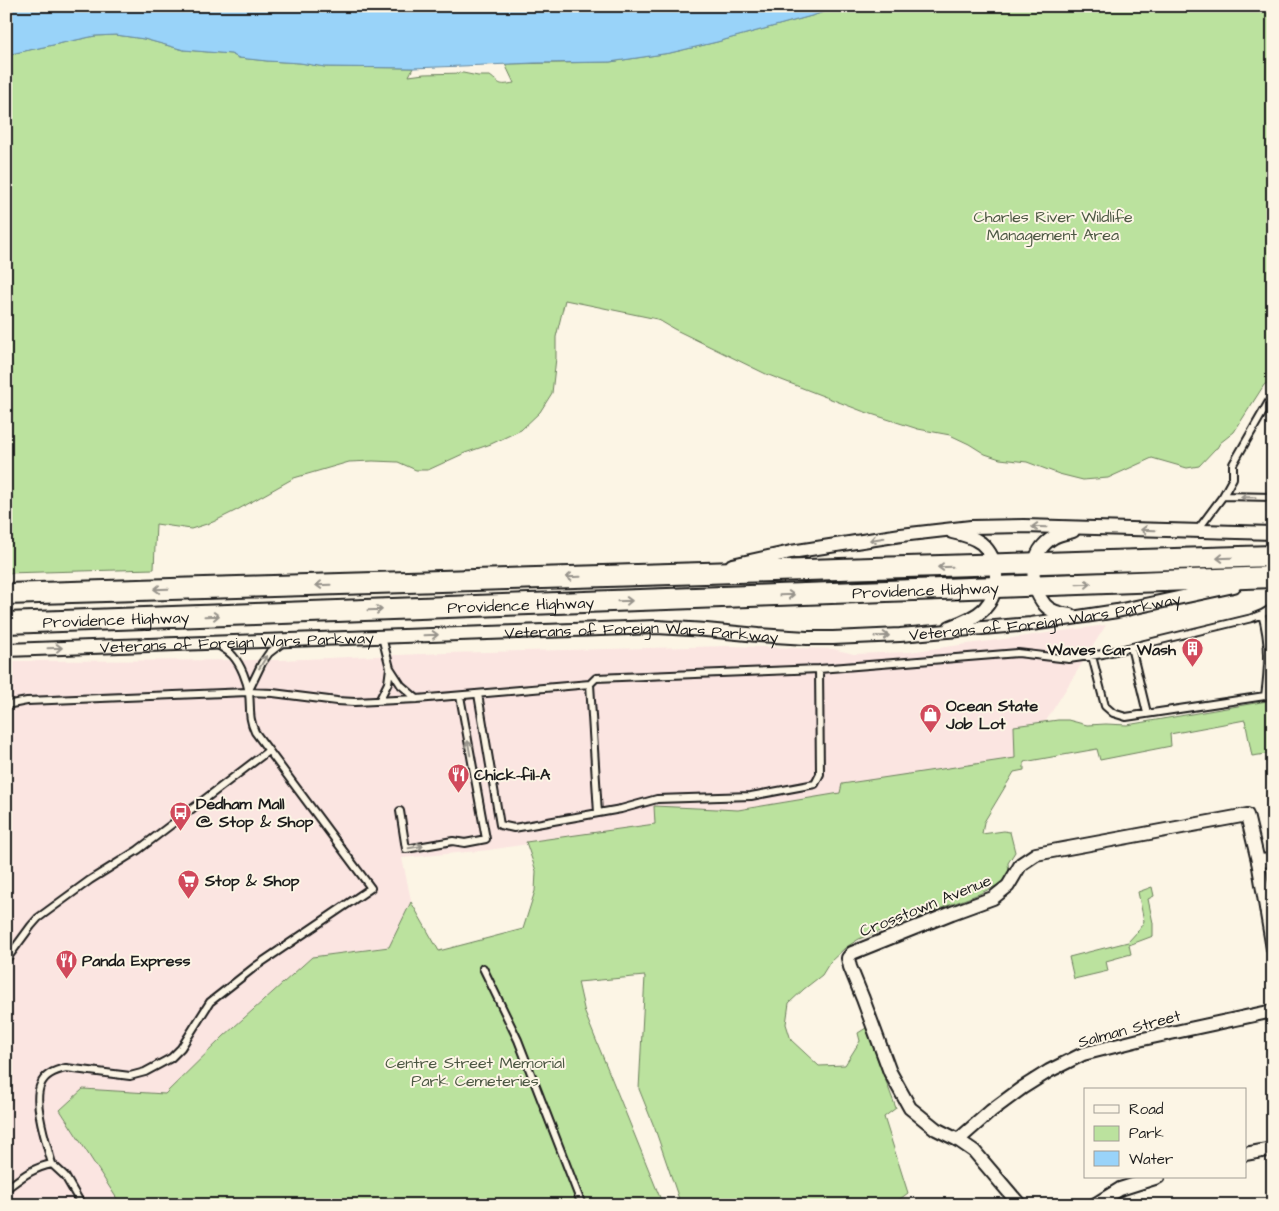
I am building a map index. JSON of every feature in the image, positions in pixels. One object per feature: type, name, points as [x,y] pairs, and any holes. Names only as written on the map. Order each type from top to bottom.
[{"type":"highway","points":[[994,565],[1273,556]]},
{"type":"highway","name":"Providence Highway","points":[[6,594],[994,565]]},
{"type":"highway","name":"Veterans of Foreign Wars Parkway","points":[[1035,586],[1273,577]]},
{"type":"highway","name":"Providence Highway","points":[[6,623],[1035,586]]},
{"type":"street","points":[[690,574],[791,552],[939,530],[996,526],[1273,533]]},
{"type":"street","points":[[1087,528],[1064,533],[1045,544],[1034,564],[1033,576],[1035,586],[1046,606],[1053,611],[1070,616],[1088,615]]},
{"type":"street","points":[[933,632],[951,627],[974,616],[983,609],[991,599],[996,577],[990,554],[982,544],[960,534],[939,530]]},
{"type":"street","name":"Veterans of Foreign Wars Parkway","points":[[6,650],[656,627],[808,638],[833,638],[1031,624],[1163,601],[1273,577]]},
{"type":"street","name":"Crosstown Avenue","points":[[1020,1205],[974,1151],[958,1140],[936,1129],[910,1108],[890,1072],[848,958],[852,953],[993,898],[1008,886],[1021,864],[1036,854],[1247,815],[1258,862]]},
{"type":"street","points":[[1273,860],[1258,862],[1273,949]]},
{"type":"street","name":"Salman Street","points":[[958,1140],[991,1110],[1022,1088],[1049,1071],[1083,1054],[1273,1011]]},
{"type":"street","points":[[1246,1154],[1273,1149]]},
{"type":"street","points":[[1094,1205],[1120,1189],[1155,1178]]},
{"type":"lane","points":[[1197,532],[1234,478],[1233,464],[1271,398]]},
{"type":"lane","points":[[1223,496],[1273,497]]},
{"type":"lane","points":[[6,705],[27,701],[248,692],[273,693],[337,702],[417,700],[590,684],[596,678],[607,677],[819,669],[1018,653],[1068,659],[1092,656],[1252,618],[1272,608],[1273,603]]},
{"type":"lane","points":[[1262,614],[1268,637],[1268,672],[1265,696]]},
{"type":"lane","points":[[382,636],[390,668],[401,685],[417,700]]},
{"type":"lane","points":[[248,692],[269,653],[287,640]]},
{"type":"lane","points":[[80,1205],[65,1176],[52,1164],[38,1107],[38,1092],[46,1076],[66,1068],[130,1076],[145,1072],[171,1058],[181,1048],[210,1002],[256,966],[370,888],[268,751],[251,723],[248,692],[239,665],[234,657],[214,642]]},
{"type":"lane","points":[[1131,647],[1148,713]]},
{"type":"lane","points":[[1092,656],[1105,706],[1113,713],[1126,716],[1273,694]]},
{"type":"lane","points":[[379,701],[388,683],[390,668]]},
{"type":"lane","points":[[478,694],[500,825],[514,828],[621,809],[657,799],[751,796],[815,784],[820,774],[819,669]]},
{"type":"lane","points":[[590,684],[598,813]]},
{"type":"lane","points":[[400,810],[406,849],[453,841],[465,843],[486,839],[460,696]]},
{"type":"lane","points":[[6,960],[38,918],[90,880],[138,850],[268,751]]},
{"type":"lane","points":[[483,968],[518,1040],[582,1205]]},
{"type":"lane","points":[[6,1189],[27,1173],[40,1166],[52,1164]]},
{"type":"shaded area","points":[[1106,625],[1024,756],[840,793],[738,810],[654,806],[655,824],[489,850],[402,858],[420,942],[312,957],[224,1036],[165,1094],[83,1089],[60,1110],[121,1205],[6,1205],[6,661],[280,660],[445,653],[731,646],[833,649],[854,654],[909,652]]},
{"type":"green space","name":"Charles River Wildlife Management Area","points":[[840,6],[1273,6],[1273,379],[1264,385],[1234,432],[1220,443],[1199,466],[1187,468],[1152,458],[1108,478],[1083,480],[1059,474],[1027,462],[1000,459],[985,454],[950,435],[918,429],[862,411],[766,374],[657,319],[565,300],[556,337],[552,393],[540,412],[521,430],[428,470],[416,470],[398,462],[349,462],[294,478],[213,522],[191,529],[156,524],[154,569],[6,573],[6,55],[95,36],[116,35],[144,39],[184,50],[231,54],[239,58],[325,67],[413,68],[409,76],[463,73],[490,76],[500,84],[505,84],[514,83],[505,64],[610,62],[670,53],[815,15]]},
{"type":"green space","name":"Centre Street Memorial Park Cemeteries","points":[[1273,700],[1273,753],[1252,756],[1245,720],[1170,734],[1171,746],[1100,760],[1097,749],[1024,762],[1024,770],[1014,772],[984,822],[982,834],[1010,832],[1015,852],[1008,863],[1009,873],[1000,884],[979,894],[859,939],[845,948],[830,962],[822,975],[789,1003],[786,1024],[791,1040],[819,1066],[845,1065],[860,1041],[858,1033],[866,1028],[896,1108],[884,1117],[908,1193],[892,1205],[681,1205],[639,1089],[645,976],[578,982],[585,1013],[663,1205],[121,1205],[60,1110],[83,1089],[165,1094],[224,1036],[312,957],[389,947],[411,902],[439,951],[523,929],[535,891],[536,871],[526,842],[655,824],[654,806],[738,810],[840,793],[842,784],[1015,758],[1014,726],[1058,720],[1068,720],[1087,725],[1127,725]]},
{"type":"green space","points":[[1152,887],[1154,896],[1148,899],[1153,923],[1153,936],[1129,945],[1131,954],[1106,961],[1108,971],[1074,979],[1069,957],[1128,942],[1144,921],[1138,892]]},
{"type":"water","points":[[6,6],[840,6],[815,15],[717,42],[670,53],[610,62],[413,68],[325,67],[239,58],[231,54],[184,50],[144,39],[116,35],[95,36],[6,55]]},
{"type":"place","name":"Waves Car Wash","points":[[1192,668]]},
{"type":"place","name":"Ocean State Job Lot","points":[[930,733]]},
{"type":"place","name":"Chick-fil-A","points":[[458,793]]},
{"type":"place","name":"Dedham Mall @ Stop & Shop","points":[[180,831]]},
{"type":"place","name":"Stop & Shop","points":[[189,899]]},
{"type":"place","name":"Panda Express","points":[[66,979]]}]
